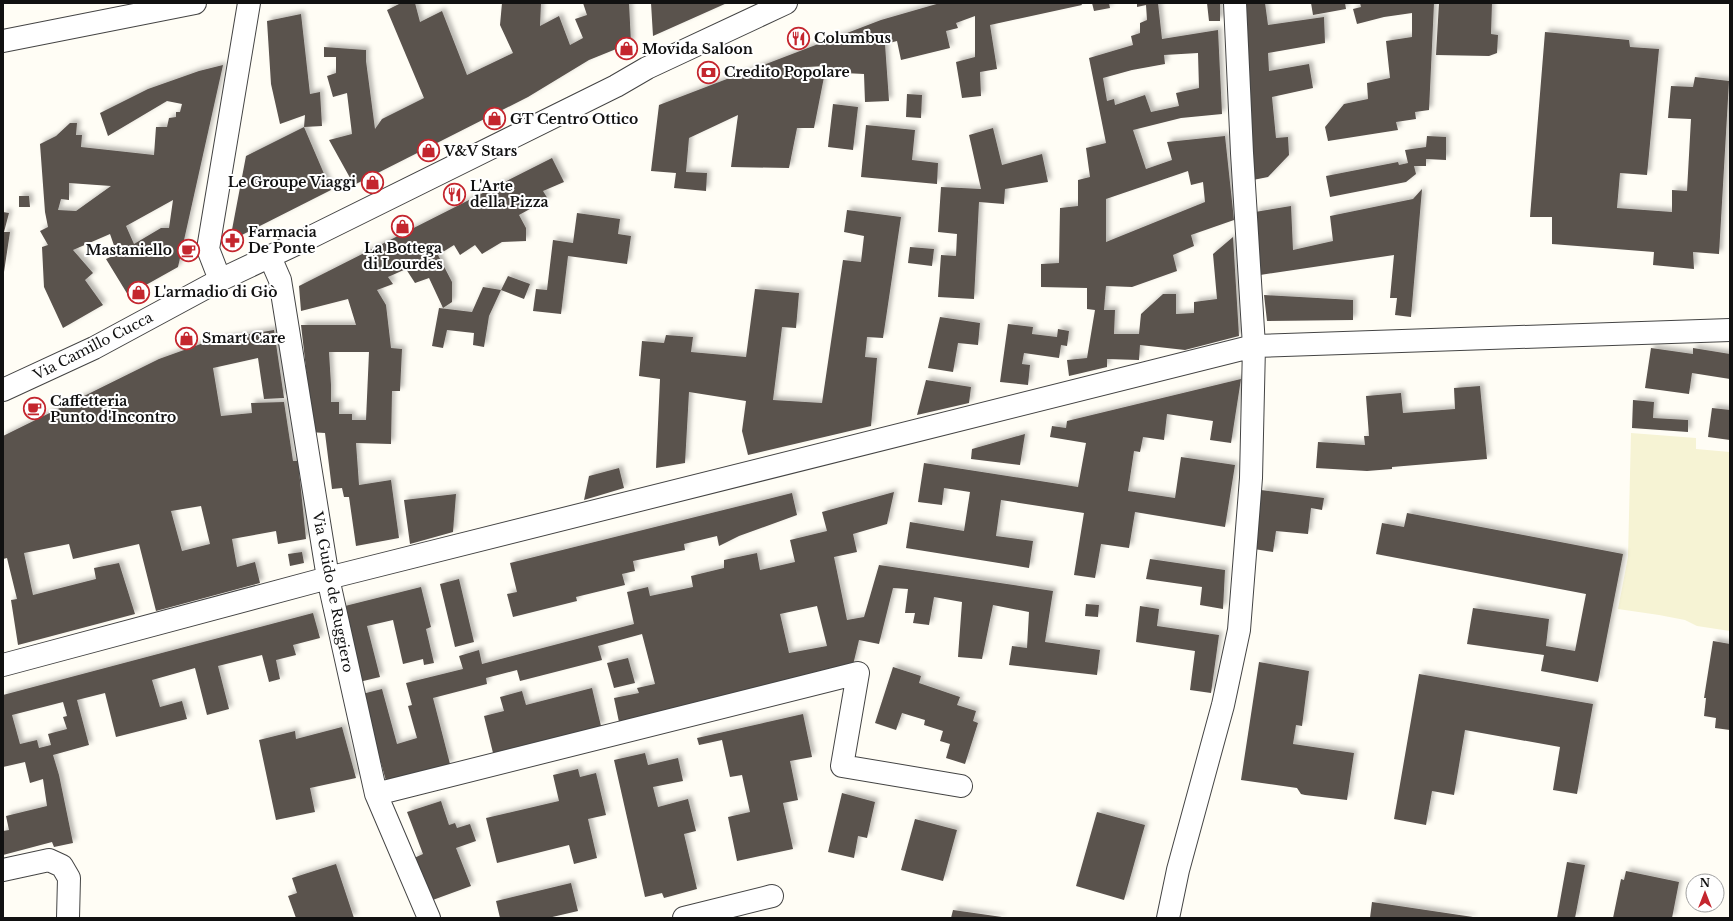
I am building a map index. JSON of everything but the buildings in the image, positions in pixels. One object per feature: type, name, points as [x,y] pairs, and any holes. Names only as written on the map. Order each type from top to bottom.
[{"type":"street","points":[[3,41],[195,3]]},
{"type":"street","points":[[220,280],[208,249],[249,3]]},
{"type":"street","name":"Via Camillo Cucca","points":[[3,390],[94,348],[220,280],[270,257],[616,86],[647,68],[786,3]]},
{"type":"street","points":[[1168,918],[1178,870],[1223,705],[1239,630],[1251,478],[1254,346],[1242,153],[1235,3]]},
{"type":"street","name":"Via Guido de Ruggiero","points":[[270,257],[280,280],[328,578],[376,794],[429,918]]},
{"type":"street","points":[[3,665],[328,578],[1254,346],[1730,330]]},
{"type":"street","points":[[376,794],[858,673],[842,766],[961,786]]},
{"type":"street","points":[[3,870],[49,860],[62,866],[69,878],[68,918]]},
{"type":"street","points":[[684,918],[772,896]]},
{"type":"shaded area","points":[[1631,433],[1696,438],[1696,449],[1730,452],[1730,631],[1697,626],[1685,620],[1618,609],[1628,557]]},
{"type":"place","name":"Columbus","points":[[799,38]]},
{"type":"place","name":"Movida Saloon","points":[[627,49]]},
{"type":"place","name":"Credito Popolare","points":[[708,72]]},
{"type":"place","name":"GT Centro Ottico","points":[[494,119]]},
{"type":"place","name":"V&V Stars","points":[[428,151]]},
{"type":"place","name":"Le Groupe Viaggi","points":[[372,182]]},
{"type":"place","name":"L'Arte della Pizza","points":[[455,194]]},
{"type":"place","name":"La Bottega di Lourdes","points":[[403,226]]},
{"type":"place","name":"Farmacia De Ponte","points":[[232,240]]},
{"type":"place","name":"Mastaniello","points":[[188,250]]},
{"type":"place","name":"L'armadio di Giò","points":[[139,292]]},
{"type":"place","name":"Smart Care","points":[[187,338]]},
{"type":"place","name":"Caffetteria Punto d'Incontro","points":[[34,409]]}]
